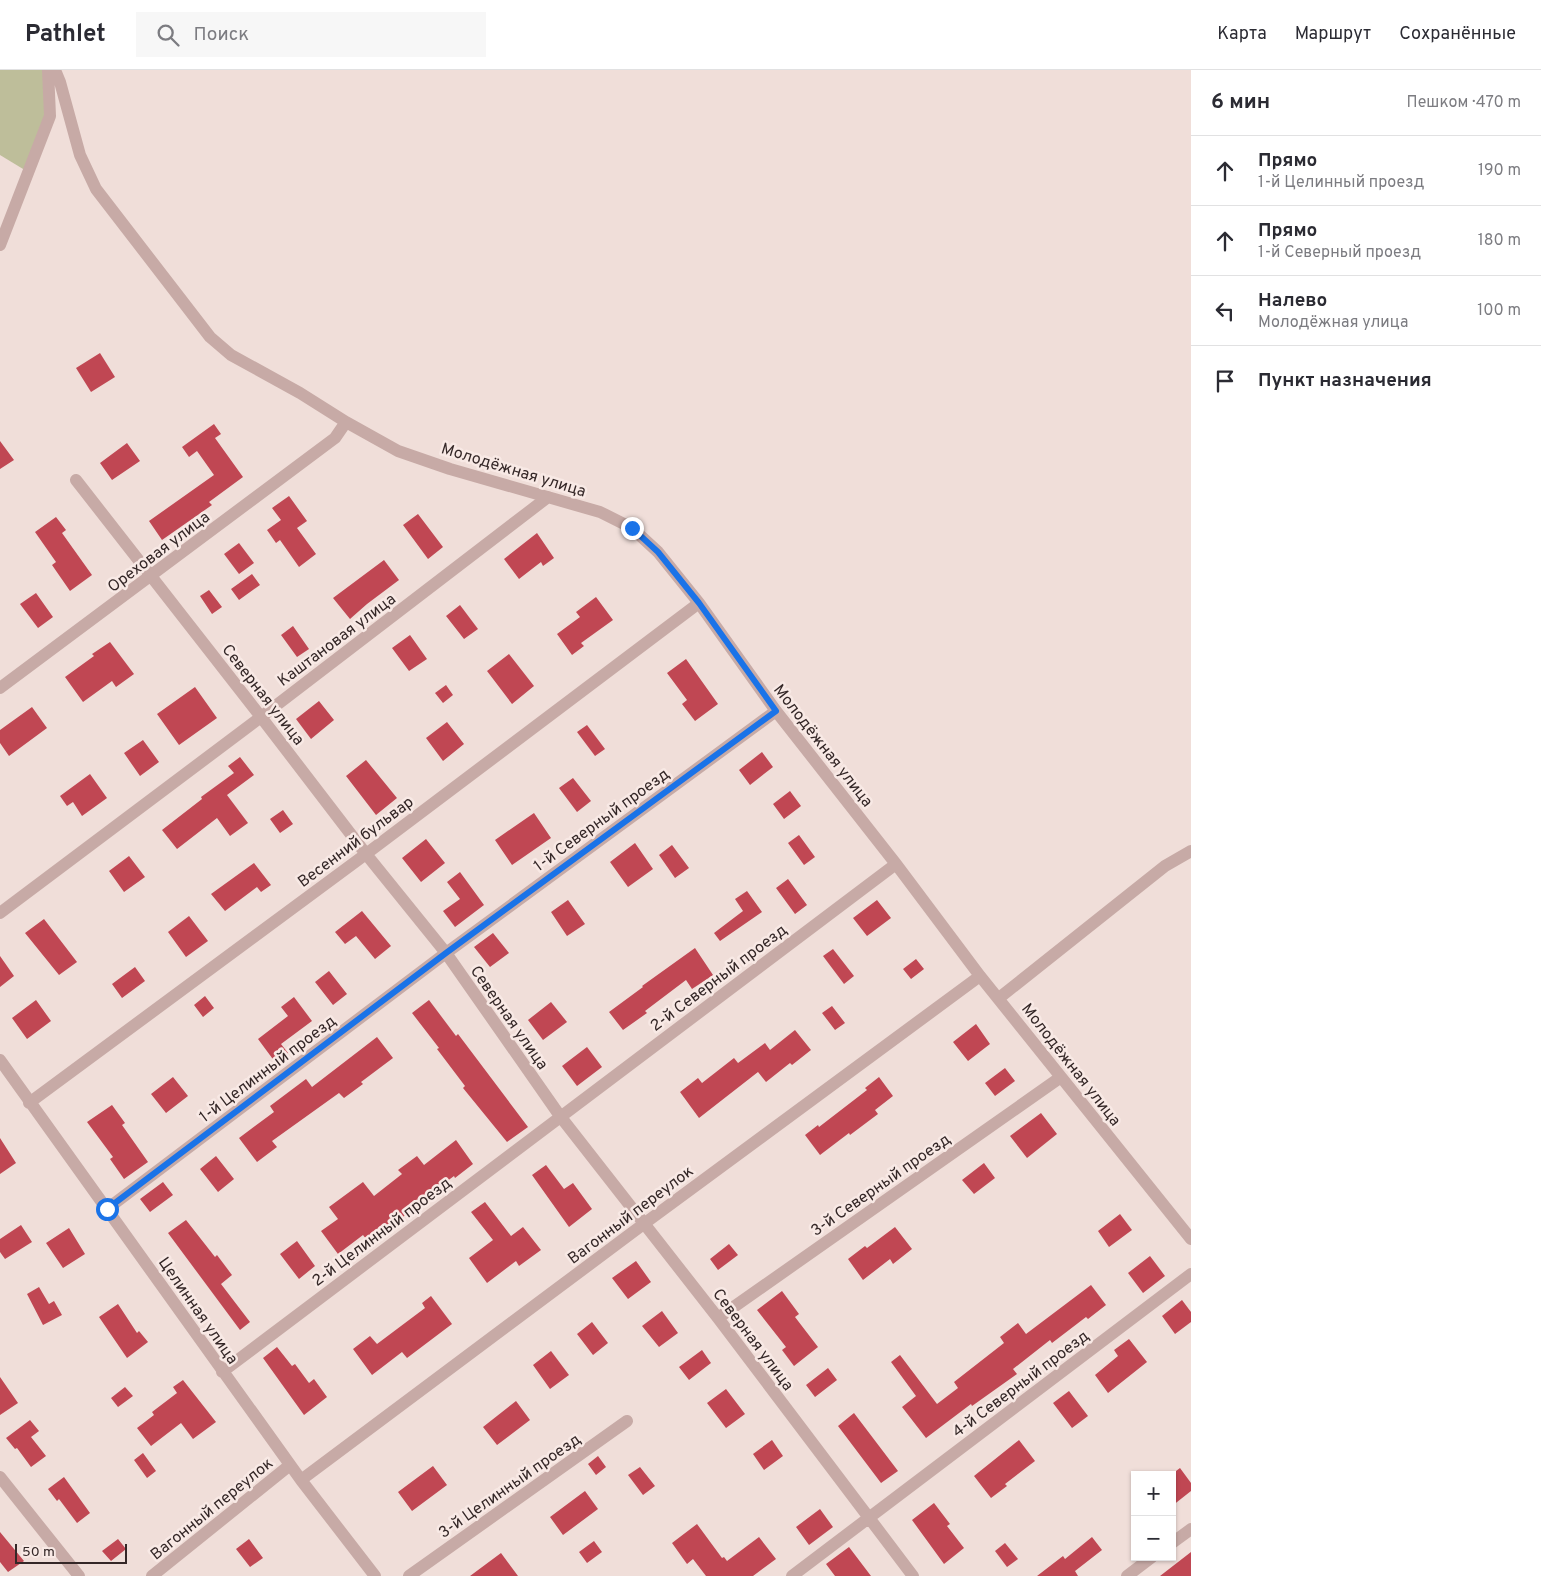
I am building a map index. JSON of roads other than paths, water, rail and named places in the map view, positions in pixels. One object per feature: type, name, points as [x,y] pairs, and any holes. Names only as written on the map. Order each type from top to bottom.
[{"type":"street","points":[[0,245],[50,116],[48,70]]},
{"type":"street","name":"Молодёжная улица","points":[[55,70],[80,155],[96,189],[210,337],[231,355],[398,451],[450,469],[600,512],[632,528],[658,552],[699,603],[776,711],[896,864],[980,976],[1191,1239]]},
{"type":"street","name":"Ореховая улица","points":[[0,688],[335,438],[346,422]]},
{"type":"street","name":"Северная улица","points":[[76,480],[366,854],[446,953],[560,1116],[718,1318],[913,1576]]},
{"type":"street","name":"Каштановая улица","points":[[0,913],[548,498]]},
{"type":"street","name":"Весенний бульвар","points":[[29,1103],[366,854],[699,603]]},
{"type":"street","name":"1-й Северный проезд","points":[[446,953],[776,711]]},
{"type":"street","points":[[999,998],[1165,866],[1191,851]]},
{"type":"street","name":"2-й Северный проезд","points":[[560,1116],[896,864]]},
{"type":"street","name":"1-й Целинный проезд","points":[[107,1209],[446,953]]},
{"type":"street","name":"Вагонный переулок","points":[[301,1480],[980,976]]},
{"type":"street","name":"Целинная улица","points":[[0,1060],[222,1372],[301,1480],[375,1576]]},
{"type":"street","name":"3-й Северный проезд","points":[[718,1318],[1061,1077]]},
{"type":"street","name":"2-й Целинный проезд","points":[[222,1372],[560,1116]]},
{"type":"street","name":"4-й Северный проезд","points":[[792,1576],[1191,1274]]},
{"type":"street","name":"3-й Целинный проезд","points":[[409,1576],[628,1422]]},
{"type":"street","name":"Вагонный переулок","points":[[152,1576],[290,1465]]},
{"type":"street","points":[[0,1476],[79,1576]]},
{"type":"street","points":[[1176,1540],[1191,1529]]},
{"type":"street","points":[[1127,1576],[1147,1561]]}]
